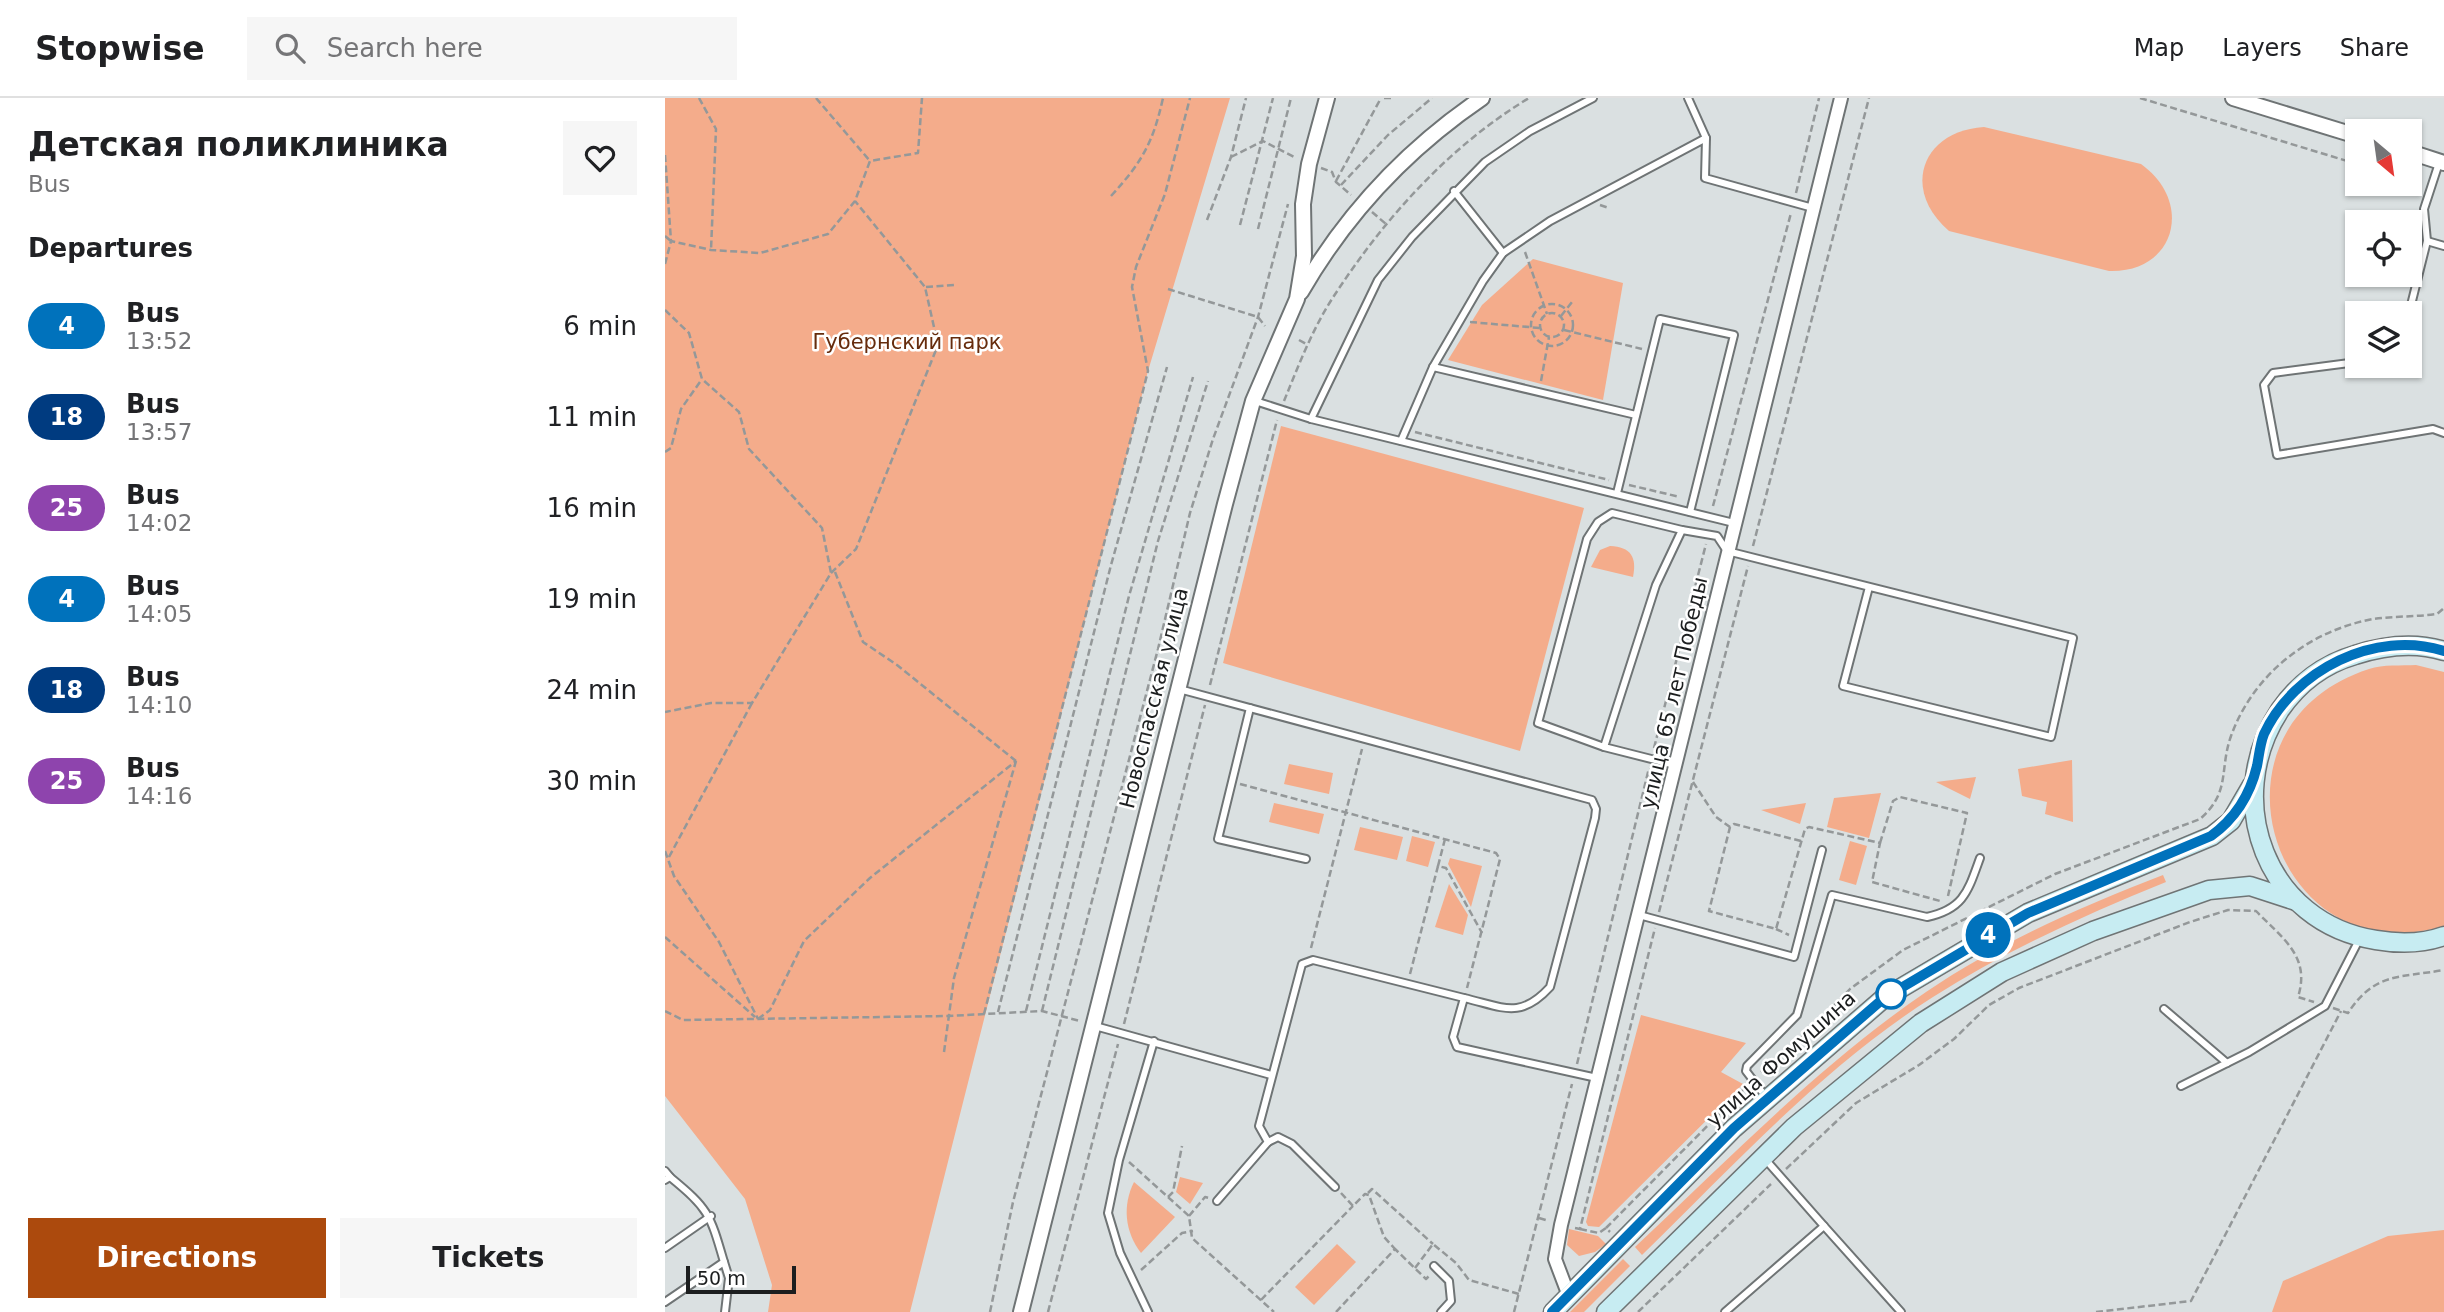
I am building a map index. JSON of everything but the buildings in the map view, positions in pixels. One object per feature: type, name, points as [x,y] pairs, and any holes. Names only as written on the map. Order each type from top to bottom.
[{"type":"main road","points":[[2296,901],[2267,857],[2255,827],[2252,785],[2264,735],[2293,691],[2335,661],[2385,646],[2442,647]]},
{"type":"main road","name":"улица Фомушина","points":[[1553,1312],[1734,1128],[1884,998],[2028,913],[2211,836],[2231,821],[2252,785]]},
{"type":"main road","points":[[1606,1312],[1764,1157],[1856,1073],[1921,1023],[2002,972],[2093,931],[2209,890],[2250,886],[2296,901],[2326,923],[2360,938],[2396,944],[2444,936]]},
{"type":"street","name":"Новоспасская улица","points":[[1020,1312],[1253,401],[1297,299],[1304,256],[1303,204],[1309,164],[1327,98]]},
{"type":"street","points":[[1297,299],[1327,246],[1362,204],[1408,156],[1482,98]]},
{"type":"street","name":"улица 65 лет Победы","points":[[1569,1296],[1555,1259],[1561,1225],[1841,98]]},
{"type":"street","points":[[2233,98],[2345,132]]},
{"type":"street","points":[[2422,156],[2442,162]]},
{"type":"lane","points":[[1311,419],[1378,280],[1454,191],[1485,162],[1530,131],[1593,98]]},
{"type":"lane","points":[[1688,98],[1706,138],[1705,178],[1813,208]]},
{"type":"lane","points":[[1401,441],[1433,367],[1483,281],[1503,253],[1520,239],[1602,192],[1706,138]]},
{"type":"lane","points":[[2412,301],[2427,241],[2424,209],[2442,162]]},
{"type":"lane","points":[[1454,191],[1503,253]]},
{"type":"lane","points":[[2427,241],[2444,246]]},
{"type":"lane","points":[[1617,493],[1660,319],[1734,335],[1690,512]]},
{"type":"lane","points":[[2345,364],[2273,373],[2264,385],[2277,455],[2434,429],[2444,433]]},
{"type":"lane","points":[[1433,367],[1636,415]]},
{"type":"lane","points":[[1253,401],[1311,419],[1734,523]]},
{"type":"lane","points":[[1677,766],[1604,747],[1538,723],[1587,539],[1598,522],[1612,513],[1717,536],[1727,551],[2073,638],[2051,737],[1843,686],[1869,587]]},
{"type":"lane","points":[[1604,747],[1656,585],[1682,530]]},
{"type":"lane","points":[[1179,689],[1592,800],[1596,809],[1551,986],[1535,1003],[1515,1009],[1307,960],[1302,964],[1259,1126],[1268,1142]]},
{"type":"lane","points":[[1255,709],[1248,707],[1218,839],[1306,859]]},
{"type":"lane","points":[[1638,915],[1794,957],[1822,850]]},
{"type":"lane","points":[[1767,1099],[1747,1071],[1751,1060],[1797,1015],[1832,895],[1927,917],[1941,914],[1966,895],[1980,858]]},
{"type":"lane","points":[[2181,1086],[2227,1063],[2325,1006],[2360,938]]},
{"type":"lane","points":[[1464,998],[1453,1037],[1457,1047],[1599,1078]]},
{"type":"lane","points":[[2164,1009],[2227,1063]]},
{"type":"lane","points":[[1093,1025],[1271,1074]]},
{"type":"lane","points":[[1148,1312],[1120,1253],[1108,1213],[1121,1154],[1154,1041]]},
{"type":"lane","points":[[1217,1201],[1268,1142],[1278,1137],[1292,1144],[1335,1187]]},
{"type":"lane","points":[[1764,1157],[1901,1312]]},
{"type":"lane","points":[[667,1176],[695,1197],[711,1216],[729,1278],[725,1312]]},
{"type":"lane","points":[[665,1248],[711,1216]]},
{"type":"lane","points":[[1725,1312],[1824,1226]]},
{"type":"lane","points":[[665,1301],[724,1262]]},
{"type":"lane","points":[[1436,1267],[1449,1281],[1451,1301],[1441,1312]]},
{"type":"path","points":[[699,98],[716,129],[711,250]]},
{"type":"path","points":[[816,98],[870,161]]},
{"type":"path","points":[[870,161],[918,153],[922,98]]},
{"type":"path","points":[[1111,196],[1132,173],[1155,136],[1163,98]]},
{"type":"path","points":[[984,1014],[1148,371],[1132,287],[1136,267],[1165,194],[1190,98]]},
{"type":"path","points":[[1207,220],[1231,157],[1246,98]]},
{"type":"path","points":[[1240,225],[1273,98]]},
{"type":"path","points":[[1258,229],[1291,98]]},
{"type":"path","points":[[1336,182],[1383,98],[1391,98]]},
{"type":"path","points":[[1341,186],[1388,135],[1432,98]]},
{"type":"path","points":[[1048,1312],[1281,408],[1331,300],[1386,224],[1430,176],[1488,123],[1529,98]]},
{"type":"path","points":[[1407,430],[1715,507],[1819,98]]},
{"type":"path","points":[[1751,557],[1869,98]]},
{"type":"path","points":[[2140,98],[2345,160]]},
{"type":"path","points":[[665,155],[671,241],[665,264]]},
{"type":"path","points":[[665,236],[671,241],[711,250],[759,253],[828,234],[855,201],[870,161]]},
{"type":"path","points":[[990,1312],[1013,1202],[1159,649],[1190,513],[1213,439],[1258,317],[1289,199]]},
{"type":"path","points":[[668,859],[753,703],[833,572],[856,549],[938,345],[925,287],[855,201]]},
{"type":"path","points":[[1520,239],[1547,314]]},
{"type":"path","points":[[925,287],[954,285]]},
{"type":"path","points":[[1168,289],[1258,317],[1265,326]]},
{"type":"path","points":[[1564,330],[1561,316],[1572,302]]},
{"type":"path","points":[[1557,304],[1566,309],[1573,318],[1573,332],[1564,343],[1547,346],[1538,341],[1531,327],[1533,315],[1543,306],[1557,304]]},
{"type":"path","points":[[665,310],[689,333],[702,379],[739,412],[749,449],[822,528],[833,572],[863,642],[897,665],[1016,761]]},
{"type":"path","points":[[1547,314],[1561,316]]},
{"type":"path","points":[[1540,328],[1541,320],[1547,314]]},
{"type":"path","points":[[1459,322],[1540,328],[1549,337]]},
{"type":"path","points":[[1564,330],[1652,351]]},
{"type":"path","points":[[1549,337],[1559,336],[1564,330]]},
{"type":"path","points":[[1539,391],[1549,337]]},
{"type":"path","points":[[1299,340],[1308,345]]},
{"type":"path","points":[[998,1012],[1108,578],[1167,367]]},
{"type":"path","points":[[1026,1011],[1129,596],[1193,377]]},
{"type":"path","points":[[665,452],[671,448],[681,409],[702,379]]},
{"type":"path","points":[[1042,1011],[1158,541],[1208,381]]},
{"type":"path","points":[[1514,1312],[1708,535]]},
{"type":"path","points":[[1606,1228],[1753,1080],[1811,1029],[1850,989],[1903,950],[2055,874],[2200,819],[2215,805],[2230,737],[2253,692],[2283,659],[2331,631],[2374,619],[2437,614],[2444,608]]},
{"type":"path","points":[[665,712],[711,703],[753,703]]},
{"type":"path","points":[[1204,706],[1215,708]]},
{"type":"path","points":[[1323,951],[1311,948],[1365,738]]},
{"type":"path","points":[[944,1052],[954,978],[1016,761]]},
{"type":"path","points":[[758,1019],[770,1010],[804,941],[870,878],[1016,761]]},
{"type":"path","points":[[1693,782],[1716,817],[1730,827]]},
{"type":"path","points":[[1239,783],[1500,856],[1464,998]]},
{"type":"path","points":[[1900,797],[1967,813],[1948,897],[1941,901],[1875,885],[1872,877],[1880,844],[1893,801],[1900,797]]},
{"type":"path","points":[[1730,827],[1740,824],[1801,841]]},
{"type":"path","points":[[1730,827],[1709,911],[1771,930],[1779,926],[1805,829],[1813,827],[1880,844]]},
{"type":"path","points":[[1407,984],[1445,839]]},
{"type":"path","points":[[665,851],[674,876],[719,942],[758,1019]]},
{"type":"path","points":[[1438,866],[1446,868],[1482,933]]},
{"type":"path","points":[[1638,1312],[1856,1102],[1919,1065],[1954,1039],[1989,1005],[2019,988],[2228,910],[2256,911],[2298,954],[2302,984],[2298,997],[2348,1013],[2361,993],[2375,983],[2444,970]]},
{"type":"path","points":[[665,937],[758,1019]]},
{"type":"path","points":[[1409,976],[1421,979]]},
{"type":"path","points":[[665,1011],[683,1020],[949,1016],[1042,1011],[1093,1025]]},
{"type":"path","points":[[2096,1312],[2190,1301],[2341,1011]]},
{"type":"path","points":[[1168,1197],[1173,1192],[1182,1146]]},
{"type":"path","points":[[1121,1154],[1189,1216],[1192,1238],[1274,1312]]},
{"type":"path","points":[[1335,1187],[1353,1206]]},
{"type":"path","points":[[1261,1300],[1372,1189],[1456,1263],[1469,1280],[1519,1294]]},
{"type":"path","points":[[1367,1193],[1384,1237],[1395,1249],[1426,1279],[1436,1267]]},
{"type":"path","points":[[1189,1216],[1205,1197],[1217,1201]]},
{"type":"path","points":[[1132,1278],[1182,1233],[1193,1231]]},
{"type":"path","points":[[1415,1268],[1433,1244]]},
{"type":"path","points":[[1336,1312],[1395,1249]]},
{"type":"green space","name":"Губернский парк","points":[[665,98],[1230,98],[1148,371],[910,1312],[768,1312],[772,1285],[745,1199],[665,1096]]},
{"type":"green space","points":[[1984,127],[2141,164],[2158,180],[2168,197],[2172,215],[2170,232],[2163,248],[2150,260],[2132,269],[2109,271],[1949,231],[1934,215],[1925,198],[1922,181],[1925,165],[1933,151],[1945,139],[1962,131]]},
{"type":"green space","points":[[1533,259],[1623,283],[1603,400],[1448,360],[1482,305]]},
{"type":"green space","points":[[1281,426],[1584,508],[1520,751],[1223,663]]},
{"type":"green space","points":[[1610,546],[1623,548],[1631,554],[1634,564],[1633,577],[1591,567],[1600,550]]},
{"type":"green space","points":[[2416,665],[2444,672],[2444,926],[2384,932],[2335,916],[2298,883],[2276,838],[2270,789],[2282,741],[2315,699],[2374,667]]},
{"type":"green space","points":[[2072,760],[2073,822],[2045,814],[2047,802],[2022,796],[2018,769]]},
{"type":"green space","points":[[1289,764],[1333,773],[1329,794],[1284,784]]},
{"type":"green space","points":[[1976,777],[1970,799],[1936,782]]},
{"type":"green space","points":[[1881,793],[1869,838],[1827,827],[1834,798]]},
{"type":"green space","points":[[1274,803],[1324,814],[1319,834],[1269,822]]},
{"type":"green space","points":[[1806,803],[1800,824],[1761,810]]},
{"type":"green space","points":[[1360,827],[1403,837],[1397,860],[1354,850]]},
{"type":"green space","points":[[1412,836],[1435,842],[1428,867],[1406,861]]},
{"type":"green space","points":[[1850,841],[1867,846],[1856,885],[1839,880]]},
{"type":"green space","points":[[1450,858],[1482,866],[1471,907],[1448,864]]},
{"type":"green space","points":[[2163,875],[2166,882],[2076,920],[2018,949],[1961,980],[1893,1024],[1817,1085],[1781,1118],[1642,1255],[1635,1247],[1812,1082],[1887,1020],[1926,992],[2011,941]]},
{"type":"green space","points":[[1449,884],[1468,915],[1463,935],[1435,927]]},
{"type":"green space","points":[[1641,1015],[1746,1043],[1721,1072],[1743,1084],[1599,1227],[1588,1226],[1586,1222]]},
{"type":"green space","points":[[1180,1177],[1203,1183],[1190,1204],[1176,1192]]},
{"type":"green space","points":[[1134,1182],[1175,1217],[1141,1253],[1131,1236],[1127,1219],[1128,1200]]},
{"type":"green space","points":[[1569,1229],[1598,1236],[1606,1244],[1595,1252],[1579,1256],[1567,1245]]},
{"type":"green space","points":[[2444,1230],[2444,1312],[2272,1312],[2283,1281],[2388,1236]]},
{"type":"green space","points":[[1337,1244],[1356,1262],[1314,1305],[1295,1287]]},
{"type":"green space","points":[[1623,1259],[1630,1266],[1584,1312],[1570,1312]]},
{"type":"bus line","name":"4","points":[[1552,1312],[1734,1128],[1884,998],[2028,913],[2211,836],[2231,821],[2252,785],[2264,735],[2293,691],[2335,661],[2385,646],[2444,651]]}]
